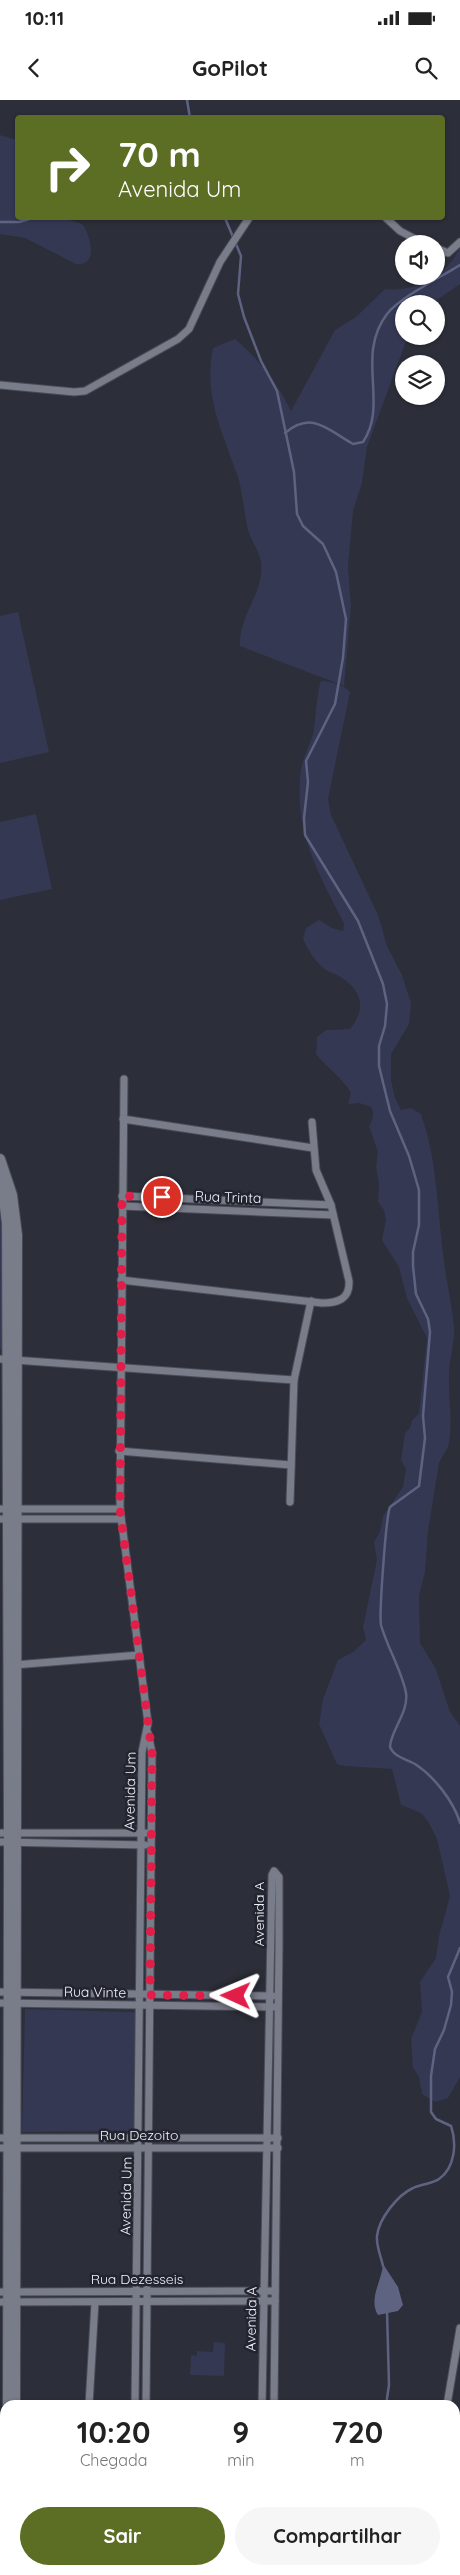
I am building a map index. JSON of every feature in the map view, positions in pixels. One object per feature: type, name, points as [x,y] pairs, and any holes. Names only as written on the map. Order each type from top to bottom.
[{"type":"main road","points":[[0,1160],[7,1223],[7,1514],[13,1665],[9,1838],[8,2400]]},
{"type":"main road","points":[[8,2297],[16,2400]]},
{"type":"street","points":[[0,385],[74,392],[85,391],[178,339],[189,328],[220,262],[248,220]]},
{"type":"street","points":[[388,220],[409,235]]},
{"type":"street","points":[[445,252],[448,253],[460,242]]},
{"type":"street","points":[[124,1080],[119,1452],[120,1510],[138,1655],[146,1693],[148,1732]]},
{"type":"street","points":[[123,1119],[313,1148]]},
{"type":"street","points":[[121,1280],[311,1301],[338,1302],[345,1296],[348,1290],[331,1205],[317,1174],[312,1122]]},
{"type":"street","name":"Rua Trinta","points":[[122,1196],[331,1205]]},
{"type":"street","name":"Rua Trinta","points":[[122,1206],[333,1215]]},
{"type":"street","points":[[290,1502],[294,1380],[311,1301]]},
{"type":"street","points":[[7,1354],[120,1367],[294,1380]]},
{"type":"street","points":[[119,1452],[291,1465]]},
{"type":"street","points":[[7,1514],[120,1510]]},
{"type":"street","points":[[7,1514],[121,1519]]},
{"type":"street","points":[[13,1665],[138,1655]]},
{"type":"street","name":"Avenida Um","points":[[135,2400],[142,1760],[143,1746],[148,1732]]},
{"type":"street","name":"Avenida Um","points":[[146,2400],[152,1760],[148,1732]]},
{"type":"street","points":[[142,1760],[152,1760]]},
{"type":"street","points":[[9,1838],[151,1833]]},
{"type":"street","points":[[9,1838],[151,1844]]},
{"type":"street","name":"Avenida A","points":[[262,2400],[272,1875],[274,1871],[279,1877],[278,2148],[274,2400]]},
{"type":"street","name":"Rua Vinte","points":[[8,1998],[140,1994],[279,1997]]},
{"type":"street","name":"Rua Vinte","points":[[8,1998],[140,2005],[279,2007]]},
{"type":"street","name":"Rua Dezoito","points":[[8,2143],[139,2137],[278,2138]]},
{"type":"street","name":"Rua Dezoito","points":[[8,2143],[139,2148],[278,2148]]},
{"type":"street","name":"Rua Dezesseis","points":[[8,2297],[137,2292],[275,2291]]},
{"type":"street","name":"Rua Dezesseis","points":[[8,2297],[95,2302],[275,2301]]},
{"type":"street","points":[[89,2400],[95,2302]]},
{"type":"street","points":[[448,2400],[460,2328]]},
{"type":"street","points":[[451,2376],[460,2376]]},
{"type":"shaded area","points":[[0,135],[15,139],[15,220],[69,220],[82,224],[90,242],[90,256],[88,261],[83,264],[76,264],[25,238],[0,234]]},
{"type":"shaded area","points":[[460,248],[460,284],[444,295],[395,295],[395,345],[405,345],[401,355],[395,355],[395,371],[367,447],[362,483],[353,511],[348,567],[351,606],[344,686],[240,646],[243,624],[259,584],[261,562],[248,530],[238,477],[216,414],[211,382],[213,348],[235,339],[267,372],[291,411],[335,330],[356,317],[385,289],[408,288],[419,285],[445,285],[445,268]]},
{"type":"shaded area","points":[[18,612],[49,752],[0,763],[0,616]]},
{"type":"shaded area","points":[[321,681],[337,684],[350,692],[328,799],[331,815],[378,915],[387,946],[402,975],[411,1003],[409,1024],[391,1054],[391,1080],[395,1098],[401,1110],[411,1108],[421,1114],[426,1131],[436,1182],[444,1261],[454,1327],[449,1372],[451,1425],[449,1443],[439,1463],[428,1531],[425,1572],[419,1595],[420,1643],[436,1669],[450,1712],[460,1726],[460,2077],[448,2098],[435,2102],[422,2094],[419,2077],[413,2067],[411,2039],[422,2012],[420,1982],[436,1958],[439,1936],[450,1896],[437,1839],[428,1821],[421,1813],[401,1805],[392,1769],[337,1764],[319,1724],[323,1699],[338,1660],[353,1652],[366,1640],[363,1627],[377,1560],[374,1542],[380,1532],[383,1516],[403,1487],[406,1469],[401,1460],[405,1433],[410,1428],[412,1420],[419,1414],[427,1338],[407,1298],[399,1267],[382,1240],[386,1220],[384,1210],[378,1202],[379,1184],[376,1166],[378,1152],[369,1126],[372,1121],[373,1112],[371,1107],[359,1103],[348,1104],[351,1093],[339,1077],[316,1054],[317,1037],[326,1030],[350,1029],[356,1021],[360,1006],[359,999],[352,986],[322,967],[307,948],[303,939],[306,928],[319,920],[332,928],[343,931],[344,923],[325,886],[310,850],[304,831],[299,791],[303,760],[314,730]]},
{"type":"shaded area","points":[[36,814],[52,889],[0,900],[0,822]]},
{"type":"shaded area","points":[[0,1200],[4,1200],[6,1349],[0,1349]]},
{"type":"shaded area","points":[[25,2009],[135,2012],[135,2131],[22,2132]]},
{"type":"shaded area","points":[[383,2264],[398,2287],[403,2305],[398,2311],[378,2315],[374,2303]]},
{"type":"shaded area","points":[[214,2342],[225,2343],[224,2376],[190,2375],[191,2355],[197,2356],[197,2351],[213,2352]]},
{"type":"waterway","points":[[187,100],[190,115]]},
{"type":"waterway","points":[[0,222],[26,220]]},
{"type":"waterway","points":[[226,220],[241,256],[238,294],[244,317],[261,361],[277,391],[294,472],[297,514],[303,526],[323,544],[336,572],[346,619],[343,658],[335,704],[306,761],[308,782],[304,818],[305,835],[358,921],[383,984],[387,1004],[385,1026],[379,1046],[379,1066],[390,1111],[409,1156],[419,1190],[419,1225],[413,1252],[413,1266],[416,1294],[428,1319],[430,1332],[423,1416],[425,1438],[419,1486],[390,1507],[385,1545],[381,1625],[406,1693],[405,1707],[390,1747],[397,1755],[415,1764],[436,1782],[448,1798],[460,1823]]},
{"type":"waterway","points":[[285,433],[295,426],[312,423],[328,428],[353,444],[363,442],[370,427],[373,412],[373,346],[378,330],[387,314],[401,301],[460,265]]},
{"type":"waterway","points":[[383,2266],[377,2236],[385,2215],[407,2191],[439,2179],[448,2168],[453,2155],[454,2140],[451,2126],[436,2119],[431,2112],[431,2076],[435,2049],[444,2030],[451,2005],[452,1992],[448,1977],[460,1948]]},
{"type":"waterway","points":[[387,2311],[389,2385],[387,2400]]},
{"type":"route","points":[[162,1197],[122,1196],[119,1490],[135,1634],[146,1693],[148,1732],[152,1753],[150,1995],[236,1996]]}]
